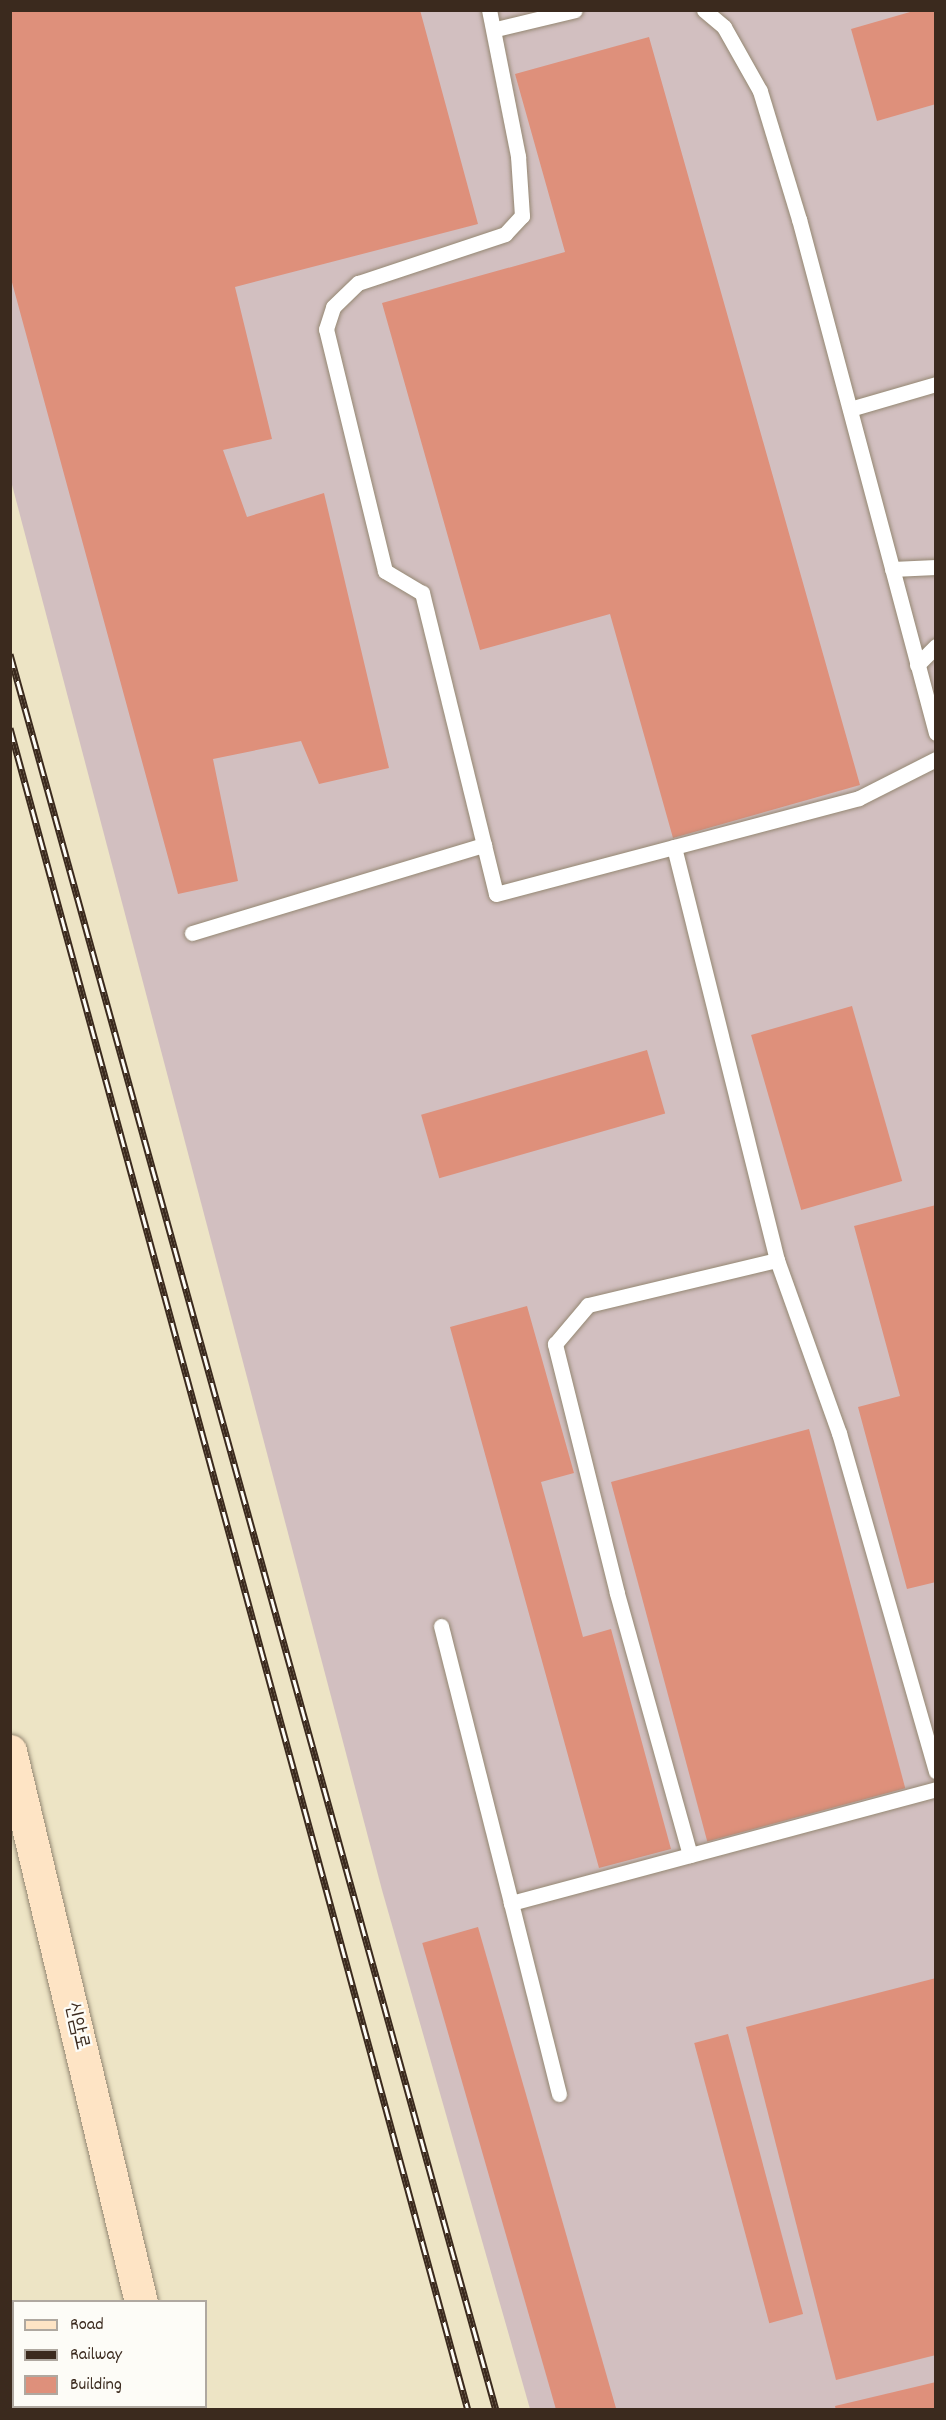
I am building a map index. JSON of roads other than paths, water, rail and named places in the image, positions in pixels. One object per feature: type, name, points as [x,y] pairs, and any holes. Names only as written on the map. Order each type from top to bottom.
[{"type":"main road","name":"신암로","points":[[10,1751],[141,2300]]},
{"type":"lane","points":[[489,10],[496,29],[518,156],[522,216],[505,234],[357,284],[333,307],[326,329],[385,572],[422,593],[496,894],[859,798],[936,759]]},
{"type":"lane","points":[[496,29],[575,10]]},
{"type":"lane","points":[[704,10],[724,27],[760,92],[850,409],[936,733]]},
{"type":"lane","points":[[850,409],[936,384]]},
{"type":"lane","points":[[892,569],[936,567]]},
{"type":"lane","points":[[917,665],[936,646]]},
{"type":"lane","points":[[192,933],[484,845]]},
{"type":"lane","points":[[674,847],[777,1260],[839,1433],[936,1771]]},
{"type":"lane","points":[[690,1855],[617,1593],[555,1344],[588,1305],[777,1260]]},
{"type":"lane","points":[[441,1626],[559,2094]]},
{"type":"lane","points":[[511,1903],[936,1789]]},
{"type":"railway","points":[[10,654],[496,2410]]},
{"type":"railway","points":[[10,728],[468,2410]]}]
